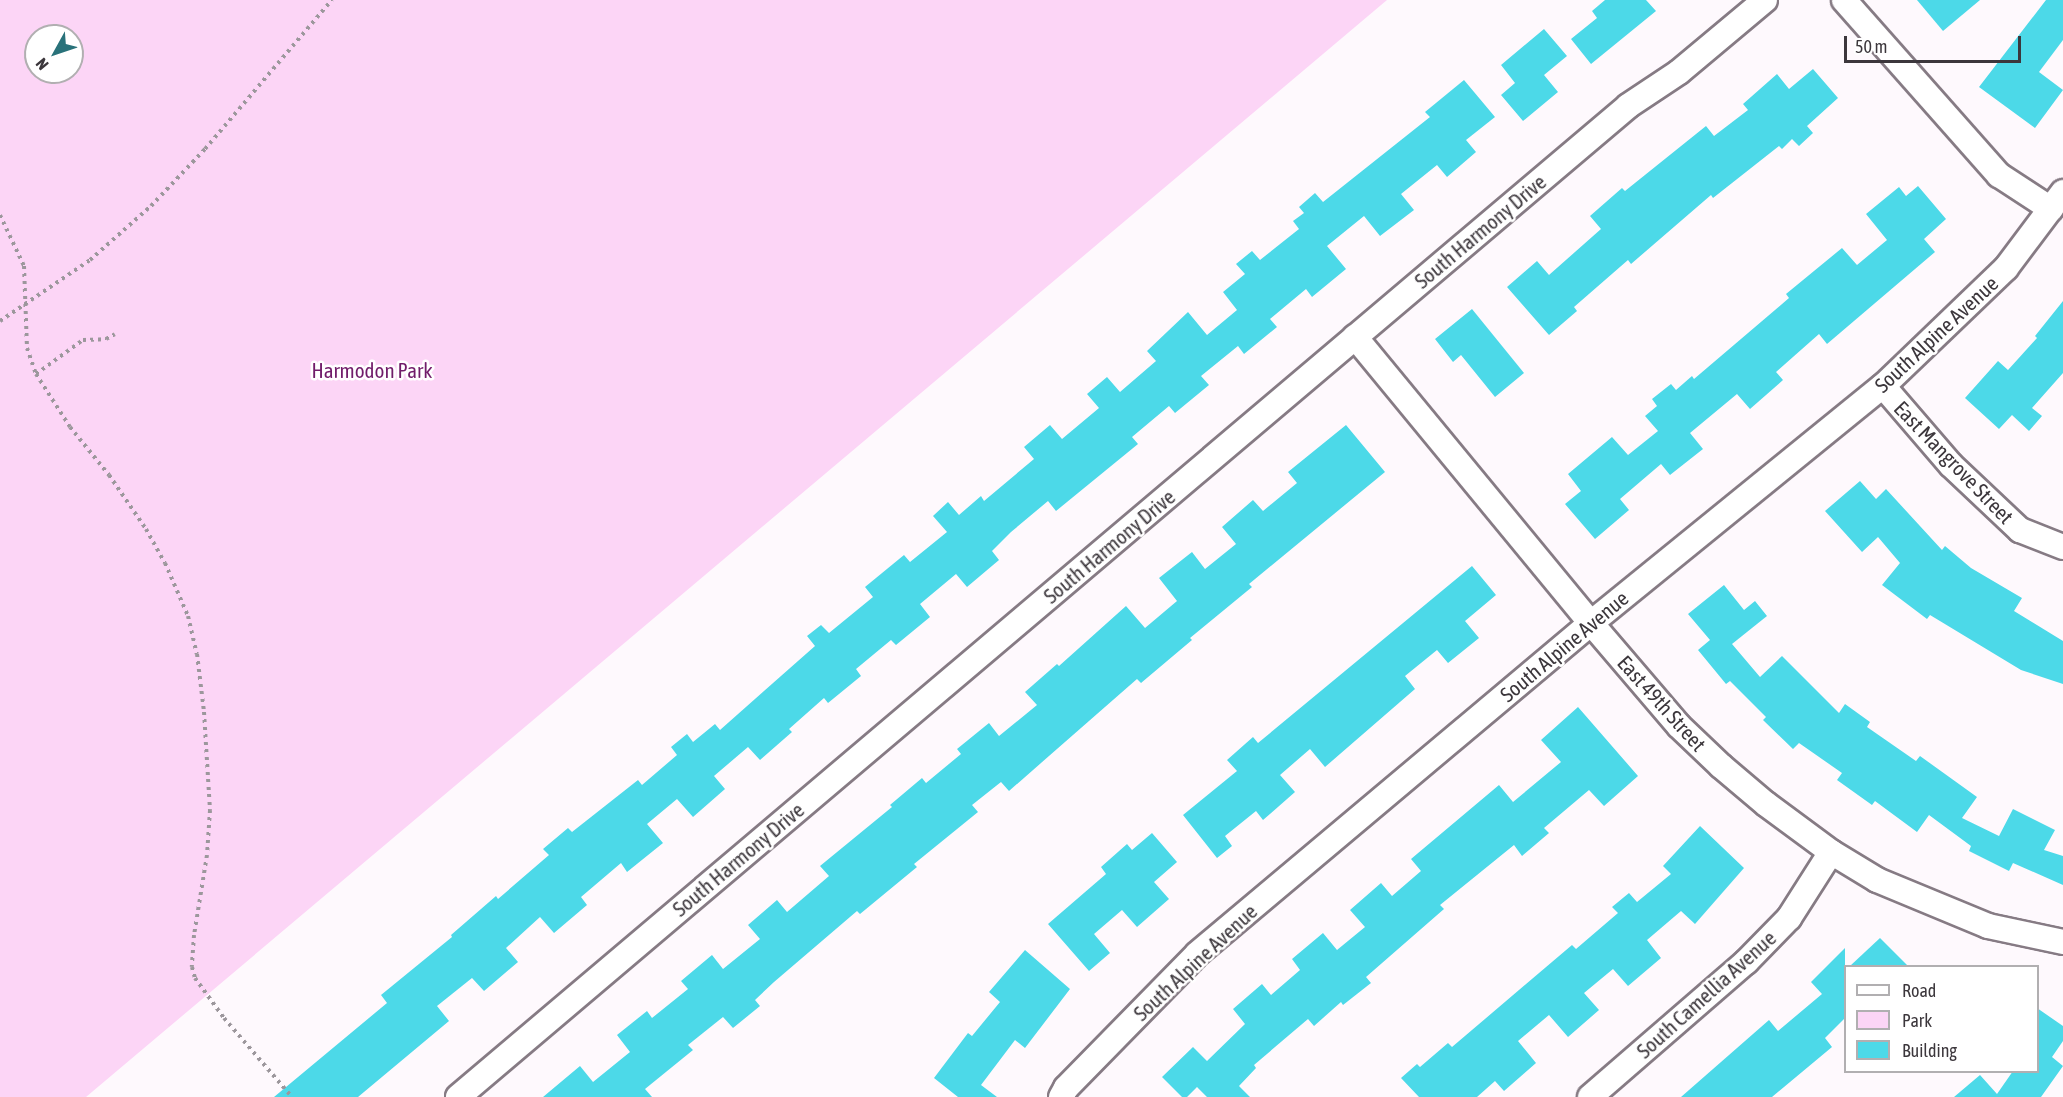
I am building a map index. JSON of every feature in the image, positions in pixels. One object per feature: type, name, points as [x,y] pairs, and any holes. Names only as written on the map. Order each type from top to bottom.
[{"type":"street","name":"South Harmony Drive","points":[[458,1097],[1628,106],[1678,72],[1766,0]]},
{"type":"street","points":[[1844,0],[1999,175],[2057,200]]},
{"type":"street","name":"South Alpine Avenue","points":[[1069,1094],[1197,954],[1591,623],[1882,386],[2006,268],[2057,200]]},
{"type":"street","name":"East 49th Street","points":[[1355,337],[1591,623],[1679,726],[1721,766],[1766,804],[1831,852],[1877,880],[1988,926],[2063,942]]},
{"type":"street","name":"East Mangrove Street","points":[[1882,386],[1952,465],[2020,530],[2063,547]]},
{"type":"street","name":"South Camellia Avenue","points":[[1590,1097],[1746,962],[1789,918],[1831,852]]},
{"type":"path","points":[[0,321],[90,260],[175,182],[332,0]]},
{"type":"path","points":[[0,215],[24,266],[27,348],[36,374],[70,427],[110,475],[146,529],[165,563],[188,616],[197,654],[204,712],[210,810],[192,967],[201,989],[292,1097]]},
{"type":"path","points":[[36,374],[83,340],[106,339],[115,334]]},
{"type":"green space","name":"Harmodon Park","points":[[0,0],[1387,0],[86,1097],[0,1097]]},
{"type":"building","points":[[1605,0],[1646,0],[1656,11],[1591,64],[1571,39],[1597,18],[1592,11]]},
{"type":"building","points":[[1917,0],[1980,0],[1943,31]]},
{"type":"building","points":[[2046,0],[2063,0],[2063,40],[2039,72],[2063,90],[2035,128],[1979,87]]},
{"type":"building","points":[[1544,29],[1567,56],[1544,75],[1558,92],[1523,121],[1501,95],[1515,83],[1501,65]]},
{"type":"building","points":[[1813,69],[1838,98],[1807,126],[1813,133],[1799,146],[1792,139],[1782,149],[1779,146],[1713,198],[1711,195],[1631,264],[1628,260],[1574,307],[1577,311],[1549,335],[1507,287],[1537,261],[1549,275],[1601,229],[1590,216],[1622,188],[1625,191],[1706,126],[1714,136],[1748,110],[1743,104],[1777,74],[1789,89]]},
{"type":"building","points":[[1464,80],[1495,117],[1466,140],[1476,152],[1447,177],[1437,165],[1401,194],[1414,210],[1380,236],[1364,216],[1327,246],[1346,269],[1312,297],[1306,289],[1270,319],[1277,327],[1244,354],[1238,346],[1201,376],[1209,385],[1175,413],[1169,406],[1132,437],[1138,444],[1056,511],[1048,501],[1011,532],[992,551],[999,560],[967,587],[956,574],[920,604],[930,617],[896,645],[891,640],[856,669],[861,676],[828,703],[824,698],[789,729],[792,732],[760,760],[748,747],[714,776],[725,789],[693,817],[677,799],[647,824],[663,843],[627,872],[621,863],[581,897],[587,905],[554,933],[540,917],[506,948],[518,962],[484,991],[472,978],[437,1006],[449,1021],[358,1097],[274,1097],[387,1003],[381,995],[452,937],[451,935],[496,896],[498,899],[549,855],[543,849],[568,828],[572,832],[638,780],[642,785],[677,755],[671,747],[687,734],[693,742],[715,724],[720,730],[815,646],[807,636],[821,625],[829,633],[873,597],[865,587],[904,555],[910,562],[947,532],[933,516],[948,502],[959,515],[981,496],[984,501],[1034,459],[1024,447],[1050,425],[1062,439],[1099,408],[1087,394],[1107,377],[1120,392],[1156,361],[1147,351],[1188,312],[1207,335],[1237,310],[1223,292],[1245,274],[1236,264],[1252,251],[1260,260],[1299,229],[1293,221],[1304,213],[1299,207],[1315,193],[1323,202],[1430,117],[1425,112]]},
{"type":"building","points":[[1918,186],[1946,219],[1924,239],[1935,252],[1827,344],[1819,334],[1776,372],[1783,380],[1750,409],[1737,394],[1690,433],[1703,449],[1670,475],[1661,464],[1620,499],[1629,510],[1595,539],[1565,504],[1581,491],[1568,474],[1612,437],[1628,455],[1658,431],[1645,416],[1657,406],[1652,399],[1671,384],[1676,390],[1692,376],[1694,379],[1789,298],[1786,294],[1842,248],[1857,265],[1887,240],[1866,214],[1899,187],[1906,196]]},
{"type":"building","points":[[2063,301],[2063,373],[2032,408],[2042,416],[2029,431],[2012,415],[1999,429],[1965,398],[1998,361],[2008,370],[2037,338],[2035,336]]},
{"type":"building","points":[[1472,309],[1524,373],[1495,397],[1461,355],[1453,362],[1435,339]]},
{"type":"building","points":[[1346,425],[1385,472],[1249,584],[1252,587],[1190,638],[1192,640],[1141,683],[1137,679],[1009,791],[1001,782],[972,805],[978,812],[914,864],[917,867],[860,914],[857,911],[774,982],[755,1000],[760,1006],[733,1028],[723,1017],[688,1045],[693,1050],[645,1089],[652,1097],[543,1097],[580,1066],[593,1082],[630,1052],[617,1035],[647,1011],[652,1018],[688,989],[681,981],[712,955],[723,969],[760,939],[748,925],[777,900],[787,912],[829,876],[820,866],[892,807],[890,805],[922,778],[926,783],[961,754],[957,749],[989,723],[999,736],[1037,705],[1025,692],[1057,664],[1059,666],[1126,606],[1145,628],[1177,601],[1159,578],[1192,552],[1205,569],[1236,544],[1222,527],[1253,500],[1263,511],[1297,483],[1288,472]]},
{"type":"building","points":[[1860,481],[1876,499],[1886,489],[1942,550],[1945,546],[1971,568],[2022,598],[2014,611],[2063,641],[2063,684],[2021,670],[1930,615],[1927,619],[1882,585],[1900,563],[1878,537],[1862,552],[1825,511]]},
{"type":"building","points":[[1472,566],[1496,595],[1465,621],[1479,638],[1448,663],[1437,650],[1405,676],[1415,689],[1325,767],[1310,749],[1280,775],[1295,792],[1263,820],[1256,811],[1225,836],[1232,846],[1217,858],[1183,815],[1237,771],[1227,760],[1253,737],[1258,743]]},
{"type":"building","points":[[1724,585],[1744,610],[1755,601],[1767,616],[1732,644],[1760,677],[1782,656],[1839,713],[1845,704],[1870,722],[1867,727],[1916,761],[1920,756],[1977,797],[1962,818],[1999,836],[2013,809],[2055,830],[2044,850],[2063,856],[2063,885],[2013,863],[2009,871],[1969,851],[1971,846],[1929,815],[1917,832],[1875,801],[1872,805],[1837,780],[1842,773],[1799,743],[1793,749],[1763,720],[1766,717],[1730,681],[1726,684],[1698,650],[1710,640],[1688,614]]},
{"type":"building","points":[[1578,707],[1638,776],[1604,806],[1589,790],[1544,828],[1549,833],[1522,856],[1514,845],[1440,905],[1444,909],[1366,977],[1371,983],[1343,1005],[1341,1002],[1314,1026],[1308,1019],[1254,1065],[1256,1068],[1239,1086],[1250,1097],[1207,1097],[1197,1087],[1187,1097],[1182,1097],[1162,1077],[1193,1047],[1207,1061],[1245,1024],[1233,1009],[1262,984],[1271,995],[1300,970],[1292,959],[1323,933],[1337,950],[1365,927],[1350,910],[1381,883],[1392,896],[1421,871],[1411,859],[1499,785],[1513,802],[1561,762],[1541,740]]},
{"type":"building","points":[[1700,826],[1744,868],[1695,924],[1681,911],[1647,940],[1661,958],[1628,986],[1613,969],[1584,993],[1599,1010],[1568,1037],[1549,1015],[1518,1041],[1536,1063],[1504,1091],[1495,1081],[1477,1097],[1419,1097],[1401,1078],[1417,1064],[1420,1067],[1448,1043],[1452,1047],[1572,945],[1576,949],[1618,913],[1612,907],[1629,893],[1637,902],[1671,874],[1663,866]]},
{"type":"building","points":[[1152,833],[1177,862],[1154,882],[1169,899],[1137,927],[1122,910],[1094,934],[1110,953],[1089,971],[1048,924],[1106,874],[1101,867],[1127,844],[1132,850]]},
{"type":"building","points":[[1880,938],[1907,965],[1851,965]]},
{"type":"building","points":[[1845,948],[1844,1019],[1825,1038],[1832,1047],[1772,1097],[1681,1097],[1769,1020],[1778,1031],[1822,994],[1811,982]]},
{"type":"building","points":[[1025,950],[1070,989],[1025,1048],[1015,1040],[981,1085],[997,1097],[958,1097],[934,1078],[968,1033],[972,1036],[1000,1002],[989,992]]},
{"type":"building","points":[[2039,1009],[2063,1026],[2063,1041],[2052,1057],[2063,1066],[2041,1097],[1954,1097],[1980,1075],[1997,1094],[2012,1073],[2039,1073]]}]
